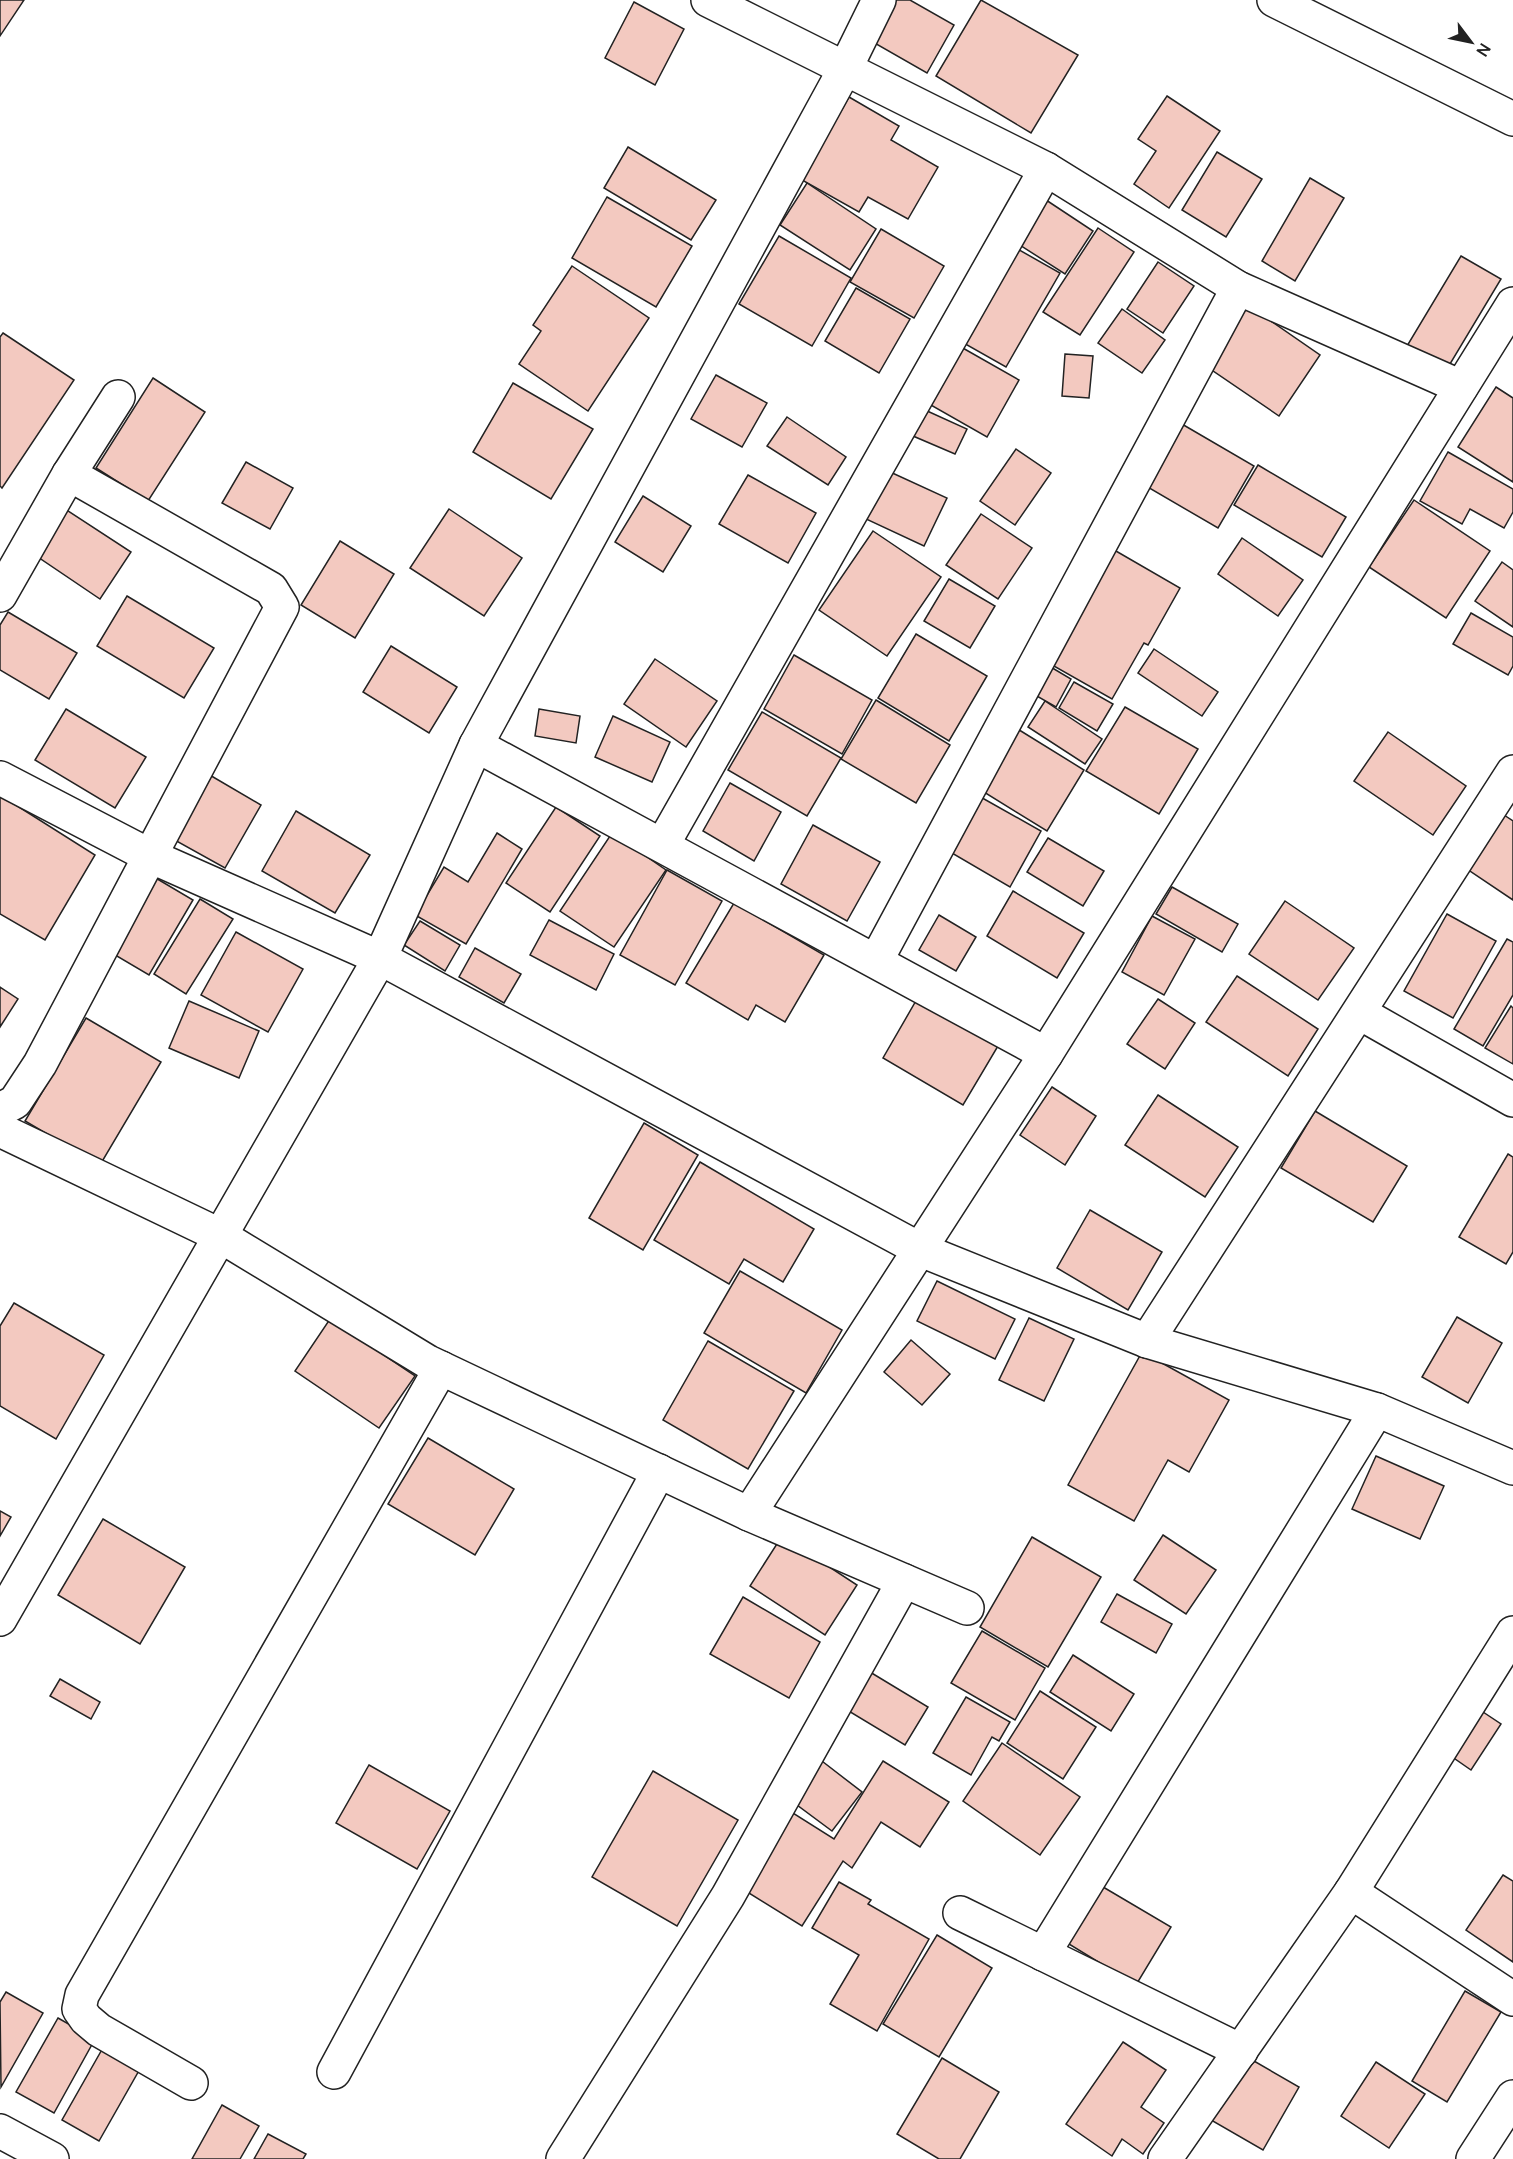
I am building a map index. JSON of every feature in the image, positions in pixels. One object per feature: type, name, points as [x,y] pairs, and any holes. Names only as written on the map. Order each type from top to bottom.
[{"type":"street","points":[[708,0],[1046,169],[1238,288],[1461,387]]},
{"type":"street","points":[[0,1619],[380,958],[476,744],[846,67],[879,0]]},
{"type":"street","points":[[1274,0],[1513,119]]},
{"type":"street","points":[[663,844],[1046,169]]},
{"type":"street","points":[[877,959],[1238,288]]},
{"type":"street","points":[[749,1514],[1046,1054],[1513,304]]},
{"type":"street","points":[[0,594],[69,474],[118,397]]},
{"type":"street","points":[[0,1110],[15,1102],[40,1064],[282,607],[271,589],[69,474]]},
{"type":"street","points":[[476,744],[877,959],[1046,1054]]},
{"type":"street","points":[[1147,1341],[1513,772]]},
{"type":"street","points":[[0,778],[150,856],[380,958],[921,1250],[1147,1341],[1377,1410],[1513,1468]]},
{"type":"street","points":[[1360,1012],[1513,1100]]},
{"type":"street","points":[[0,1130],[219,1235],[441,1368],[749,1514],[967,1608]]},
{"type":"street","points":[[191,2083],[99,2030],[86,2019],[79,2008],[82,1995],[441,1368]]},
{"type":"street","points":[[1043,1954],[1377,1410]]},
{"type":"street","points":[[334,2072],[659,1471]]},
{"type":"street","points":[[563,2159],[728,1896],[904,1581]]},
{"type":"street","points":[[1165,2159],[1351,1892],[1513,1633]]},
{"type":"street","points":[[1351,1892],[1513,2000]]},
{"type":"street","points":[[960,1913],[1241,2051]]},
{"type":"street","points":[[1473,2159],[1513,2097]]},
{"type":"street","points":[[0,2131],[52,2159]]},
{"type":"building","points":[[0,0],[24,0],[0,36]]},
{"type":"building","points":[[893,0],[910,0],[954,25],[927,73],[871,41]]},
{"type":"building","points":[[981,0],[1078,55],[1031,133],[936,76]]},
{"type":"building","points":[[634,2],[684,29],[655,85],[605,58]]},
{"type":"building","points":[[1167,96],[1220,131],[1169,208],[1134,184],[1156,151],[1138,139]]},
{"type":"building","points":[[849,97],[899,126],[891,140],[938,167],[908,219],[868,197],[859,212],[802,180]]},
{"type":"building","points":[[628,147],[716,200],[691,240],[604,188]]},
{"type":"building","points":[[1217,152],[1262,179],[1226,237],[1182,210]]},
{"type":"building","points":[[1310,178],[1344,198],[1295,281],[1262,261]]},
{"type":"building","points":[[807,183],[876,229],[850,270],[780,225]]},
{"type":"building","points":[[1040,196],[1093,231],[1065,274],[1012,240]]},
{"type":"building","points":[[607,197],[692,246],[656,307],[572,258]]},
{"type":"building","points":[[1098,228],[1134,252],[1080,335],[1043,312]]},
{"type":"building","points":[[881,229],[944,266],[914,318],[850,282]]},
{"type":"building","points":[[779,236],[851,278],[812,346],[739,304]]},
{"type":"building","points":[[1014,247],[1060,273],[1006,367],[960,341]]},
{"type":"building","points":[[1461,256],[1501,279],[1447,369],[1407,346]]},
{"type":"building","points":[[1158,262],[1194,286],[1163,333],[1127,309]]},
{"type":"building","points":[[572,266],[649,318],[588,411],[519,364],[541,331],[533,325]]},
{"type":"building","points":[[856,288],[910,319],[879,373],[825,341]]},
{"type":"building","points":[[1242,301],[1320,355],[1279,416],[1200,362]]},
{"type":"building","points":[[1122,309],[1165,340],[1142,373],[1098,343]]},
{"type":"building","points":[[3,333],[74,380],[2,488],[0,486],[0,337]]},
{"type":"building","points":[[961,347],[1019,380],[987,437],[929,404]]},
{"type":"building","points":[[1065,354],[1093,356],[1089,398],[1062,396]]},
{"type":"building","points":[[716,375],[767,403],[742,447],[691,419]]},
{"type":"building","points":[[153,378],[205,412],[148,501],[96,468]]},
{"type":"building","points":[[513,383],[593,429],[551,499],[473,452]]},
{"type":"building","points":[[1496,387],[1513,398],[1513,482],[1458,447]]},
{"type":"building","points":[[925,410],[967,429],[955,454],[913,436]]},
{"type":"building","points":[[787,417],[846,457],[828,485],[767,446]]},
{"type":"building","points":[[1175,420],[1254,466],[1218,528],[1139,482]]},
{"type":"building","points":[[1016,449],[1051,473],[1015,525],[980,501]]},
{"type":"building","points":[[1448,452],[1513,489],[1513,512],[1504,528],[1470,509],[1462,524],[1420,501]]},
{"type":"building","points":[[246,462],[293,488],[270,529],[222,503]]},
{"type":"building","points":[[1258,465],[1346,517],[1322,557],[1234,505]]},
{"type":"building","points":[[888,471],[947,498],[924,546],[866,519]]},
{"type":"building","points":[[748,475],[816,513],[788,563],[719,524]]},
{"type":"building","points":[[643,496],[691,526],[663,572],[615,542]]},
{"type":"building","points":[[1414,500],[1490,551],[1446,618],[1369,567]]},
{"type":"building","points":[[62,507],[131,552],[100,599],[32,553]]},
{"type":"building","points":[[449,509],[522,558],[484,616],[410,568]]},
{"type":"building","points":[[981,514],[1032,548],[998,599],[946,565]]},
{"type":"building","points":[[873,531],[941,577],[887,656],[819,610]]},
{"type":"building","points":[[1242,538],[1303,580],[1278,616],[1218,574]]},
{"type":"building","points":[[340,541],[394,574],[355,638],[301,605]]},
{"type":"building","points":[[1109,547],[1180,588],[1148,645],[1144,643],[1112,699],[1045,661]]},
{"type":"building","points":[[1502,562],[1513,570],[1513,627],[1475,601]]},
{"type":"building","points":[[949,579],[995,606],[970,648],[924,621]]},
{"type":"building","points":[[127,596],[214,648],[184,698],[97,646]]},
{"type":"building","points":[[8,612],[77,653],[49,699],[0,670],[0,625]]},
{"type":"building","points":[[1471,613],[1513,637],[1513,666],[1508,675],[1453,644]]},
{"type":"building","points":[[916,634],[987,676],[949,741],[878,698]]},
{"type":"building","points":[[391,646],[457,687],[429,733],[363,692]]},
{"type":"building","points":[[1154,649],[1218,692],[1202,716],[1138,673]]},
{"type":"building","points":[[794,655],[872,700],[842,754],[764,709]]},
{"type":"building","points":[[655,659],[717,701],[686,747],[624,704]]},
{"type":"building","points":[[1044,663],[1071,679],[1056,707],[1028,691]]},
{"type":"building","points":[[1074,682],[1113,704],[1097,731],[1059,708]]},
{"type":"building","points":[[876,700],[950,745],[916,803],[841,759]]},
{"type":"building","points":[[1045,701],[1102,739],[1085,764],[1028,727]]},
{"type":"building","points":[[1125,707],[1198,749],[1159,814],[1086,771]]},
{"type":"building","points":[[66,709],[146,757],[115,808],[35,760]]},
{"type":"building","points":[[539,709],[580,716],[576,743],[535,736]]},
{"type":"building","points":[[762,712],[841,758],[807,816],[728,770]]},
{"type":"building","points":[[613,716],[670,742],[652,782],[595,757]]},
{"type":"building","points":[[1016,728],[1084,770],[1047,831],[979,789]]},
{"type":"building","points":[[1388,732],[1466,786],[1433,835],[1354,781]]},
{"type":"building","points":[[208,774],[261,805],[225,868],[171,838]]},
{"type":"building","points":[[730,783],[781,812],[754,861],[703,831]]},
{"type":"building","points":[[0,795],[95,855],[45,940],[0,914]]},
{"type":"building","points":[[977,795],[1041,831],[1010,887],[945,849]]},
{"type":"building","points":[[556,807],[600,836],[550,912],[506,883]]},
{"type":"building","points":[[296,811],[370,855],[335,913],[262,871]]},
{"type":"building","points":[[1504,815],[1513,821],[1513,900],[1467,869]]},
{"type":"building","points":[[813,825],[880,862],[847,921],[781,884]]},
{"type":"building","points":[[497,833],[522,849],[466,944],[415,915],[444,867],[468,882]]},
{"type":"building","points":[[612,833],[666,870],[614,947],[560,911]]},
{"type":"building","points":[[1048,838],[1104,871],[1083,906],[1027,872]]},
{"type":"building","points":[[667,870],[722,901],[675,985],[620,955]]},
{"type":"building","points":[[154,877],[193,900],[149,975],[110,952]]},
{"type":"building","points":[[1172,887],[1238,924],[1222,952],[1156,914]]},
{"type":"building","points":[[1013,891],[1084,933],[1057,978],[987,936]]},
{"type":"building","points":[[200,899],[233,919],[186,994],[154,974]]},
{"type":"building","points":[[1285,901],[1354,948],[1318,1000],[1249,954]]},
{"type":"building","points":[[734,903],[824,955],[785,1022],[756,1005],[748,1020],[686,983]]},
{"type":"building","points":[[1447,914],[1496,941],[1453,1018],[1404,991]]},
{"type":"building","points":[[939,915],[976,937],[956,971],[919,950]]},
{"type":"building","points":[[1152,916],[1195,939],[1164,995],[1122,972]]},
{"type":"building","points":[[549,920],[614,954],[596,990],[530,955]]},
{"type":"building","points":[[420,921],[460,945],[445,971],[404,945]]},
{"type":"building","points":[[236,932],[303,969],[268,1032],[201,995]]},
{"type":"building","points":[[1507,939],[1513,942],[1513,995],[1483,1046],[1454,1029]]},
{"type":"building","points":[[475,948],[521,974],[504,1003],[459,977]]},
{"type":"building","points":[[1237,976],[1318,1029],[1288,1076],[1206,1022]]},
{"type":"building","points":[[0,987],[18,999],[0,1027]]},
{"type":"building","points":[[917,999],[998,1046],[963,1105],[883,1058]]},
{"type":"building","points":[[1158,999],[1195,1023],[1165,1069],[1127,1044]]},
{"type":"building","points":[[189,1001],[259,1031],[239,1078],[169,1048]]},
{"type":"building","points":[[1511,1006],[1513,1008],[1513,1064],[1485,1048]]},
{"type":"building","points":[[86,1018],[161,1062],[100,1165],[25,1121]]},
{"type":"building","points":[[1052,1087],[1096,1116],[1065,1165],[1020,1135]]},
{"type":"building","points":[[1158,1095],[1238,1147],[1205,1197],[1125,1145]]},
{"type":"building","points":[[1315,1111],[1407,1166],[1373,1222],[1281,1168]]},
{"type":"building","points":[[644,1123],[698,1155],[643,1250],[589,1218]]},
{"type":"building","points":[[1508,1154],[1513,1157],[1513,1252],[1506,1264],[1459,1237]]},
{"type":"building","points":[[700,1162],[814,1229],[783,1282],[744,1259],[729,1284],[654,1240]]},
{"type":"building","points":[[1090,1210],[1162,1252],[1128,1310],[1057,1268]]},
{"type":"building","points":[[740,1271],[842,1330],[806,1393],[704,1333]]},
{"type":"building","points":[[937,1281],[1015,1319],[995,1359],[917,1321]]},
{"type":"building","points":[[14,1303],[104,1355],[56,1439],[0,1406],[0,1326]]},
{"type":"building","points":[[1457,1317],[1502,1343],[1468,1403],[1422,1377]]},
{"type":"building","points":[[1029,1318],[1074,1339],[1044,1401],[999,1380]]},
{"type":"building","points":[[330,1319],[415,1376],[379,1428],[295,1371]]},
{"type":"building","points":[[911,1340],[950,1374],[922,1405],[884,1372]]},
{"type":"building","points":[[708,1341],[794,1391],[748,1469],[663,1420]]},
{"type":"building","points":[[1142,1352],[1229,1400],[1189,1472],[1168,1460],[1134,1521],[1068,1485]]},
{"type":"building","points":[[428,1438],[514,1489],[475,1555],[388,1504]]},
{"type":"building","points":[[1376,1456],[1444,1486],[1420,1539],[1352,1509]]},
{"type":"building","points":[[0,1511],[11,1517],[0,1536]]},
{"type":"building","points":[[103,1519],[185,1567],[140,1644],[58,1595]]},
{"type":"building","points":[[1163,1535],[1216,1570],[1186,1614],[1134,1580]]},
{"type":"building","points":[[782,1536],[857,1585],[825,1635],[750,1586]]},
{"type":"building","points":[[1032,1537],[1101,1577],[1048,1667],[980,1627]]},
{"type":"building","points":[[1117,1594],[1172,1624],[1156,1653],[1101,1622]]},
{"type":"building","points":[[743,1597],[820,1642],[789,1698],[710,1654]]},
{"type":"building","points":[[982,1631],[1045,1668],[1015,1720],[951,1683]]},
{"type":"building","points":[[1073,1655],[1134,1694],[1111,1731],[1050,1692]]},
{"type":"building","points":[[865,1669],[928,1707],[905,1745],[842,1707]]},
{"type":"building","points":[[60,1679],[100,1702],[91,1719],[50,1696]]},
{"type":"building","points":[[1040,1691],[1096,1727],[1063,1779],[1007,1743]]},
{"type":"building","points":[[966,1697],[1010,1722],[999,1741],[992,1737],[971,1775],[933,1753]]},
{"type":"building","points":[[1477,1708],[1501,1724],[1471,1770],[1448,1754]]},
{"type":"building","points":[[1002,1743],[1080,1797],[1040,1855],[963,1801]]},
{"type":"building","points":[[818,1758],[862,1792],[832,1831],[789,1799]]},
{"type":"building","points":[[883,1761],[949,1802],[920,1847],[881,1822],[852,1868],[843,1861],[802,1926],[744,1890],[793,1813],[834,1839]]},
{"type":"building","points":[[369,1765],[450,1811],[417,1869],[336,1823]]},
{"type":"building","points":[[653,1771],[738,1820],[677,1926],[592,1877]]},
{"type":"building","points":[[1503,1875],[1513,1881],[1513,1962],[1466,1930]]},
{"type":"building","points":[[839,1882],[871,1900],[868,1904],[929,1939],[877,2031],[830,2004],[859,1955],[812,1928]]},
{"type":"building","points":[[1098,1884],[1171,1927],[1136,1985],[1064,1941]]},
{"type":"building","points":[[937,1935],[992,1968],[939,2057],[883,2024]]},
{"type":"building","points":[[1465,1991],[1501,2012],[1447,2102],[1412,2081]]},
{"type":"building","points":[[6,1992],[43,2013],[1,2087],[0,2002]]},
{"type":"building","points":[[58,2018],[95,2039],[54,2113],[16,2092]]},
{"type":"building","points":[[1123,2042],[1166,2070],[1141,2107],[1164,2123],[1143,2154],[1122,2139],[1112,2156],[1066,2124]]},
{"type":"building","points":[[104,2046],[141,2067],[99,2141],[62,2120]]},
{"type":"building","points":[[1247,2057],[1299,2087],[1263,2150],[1211,2120]]},
{"type":"building","points":[[942,2058],[999,2092],[960,2159],[939,2159],[897,2134]]},
{"type":"building","points":[[1376,2062],[1425,2094],[1389,2148],[1341,2116]]},
{"type":"building","points":[[222,2105],[259,2126],[240,2159],[192,2159]]},
{"type":"building","points":[[268,2134],[306,2154],[303,2159],[254,2159]]}]
